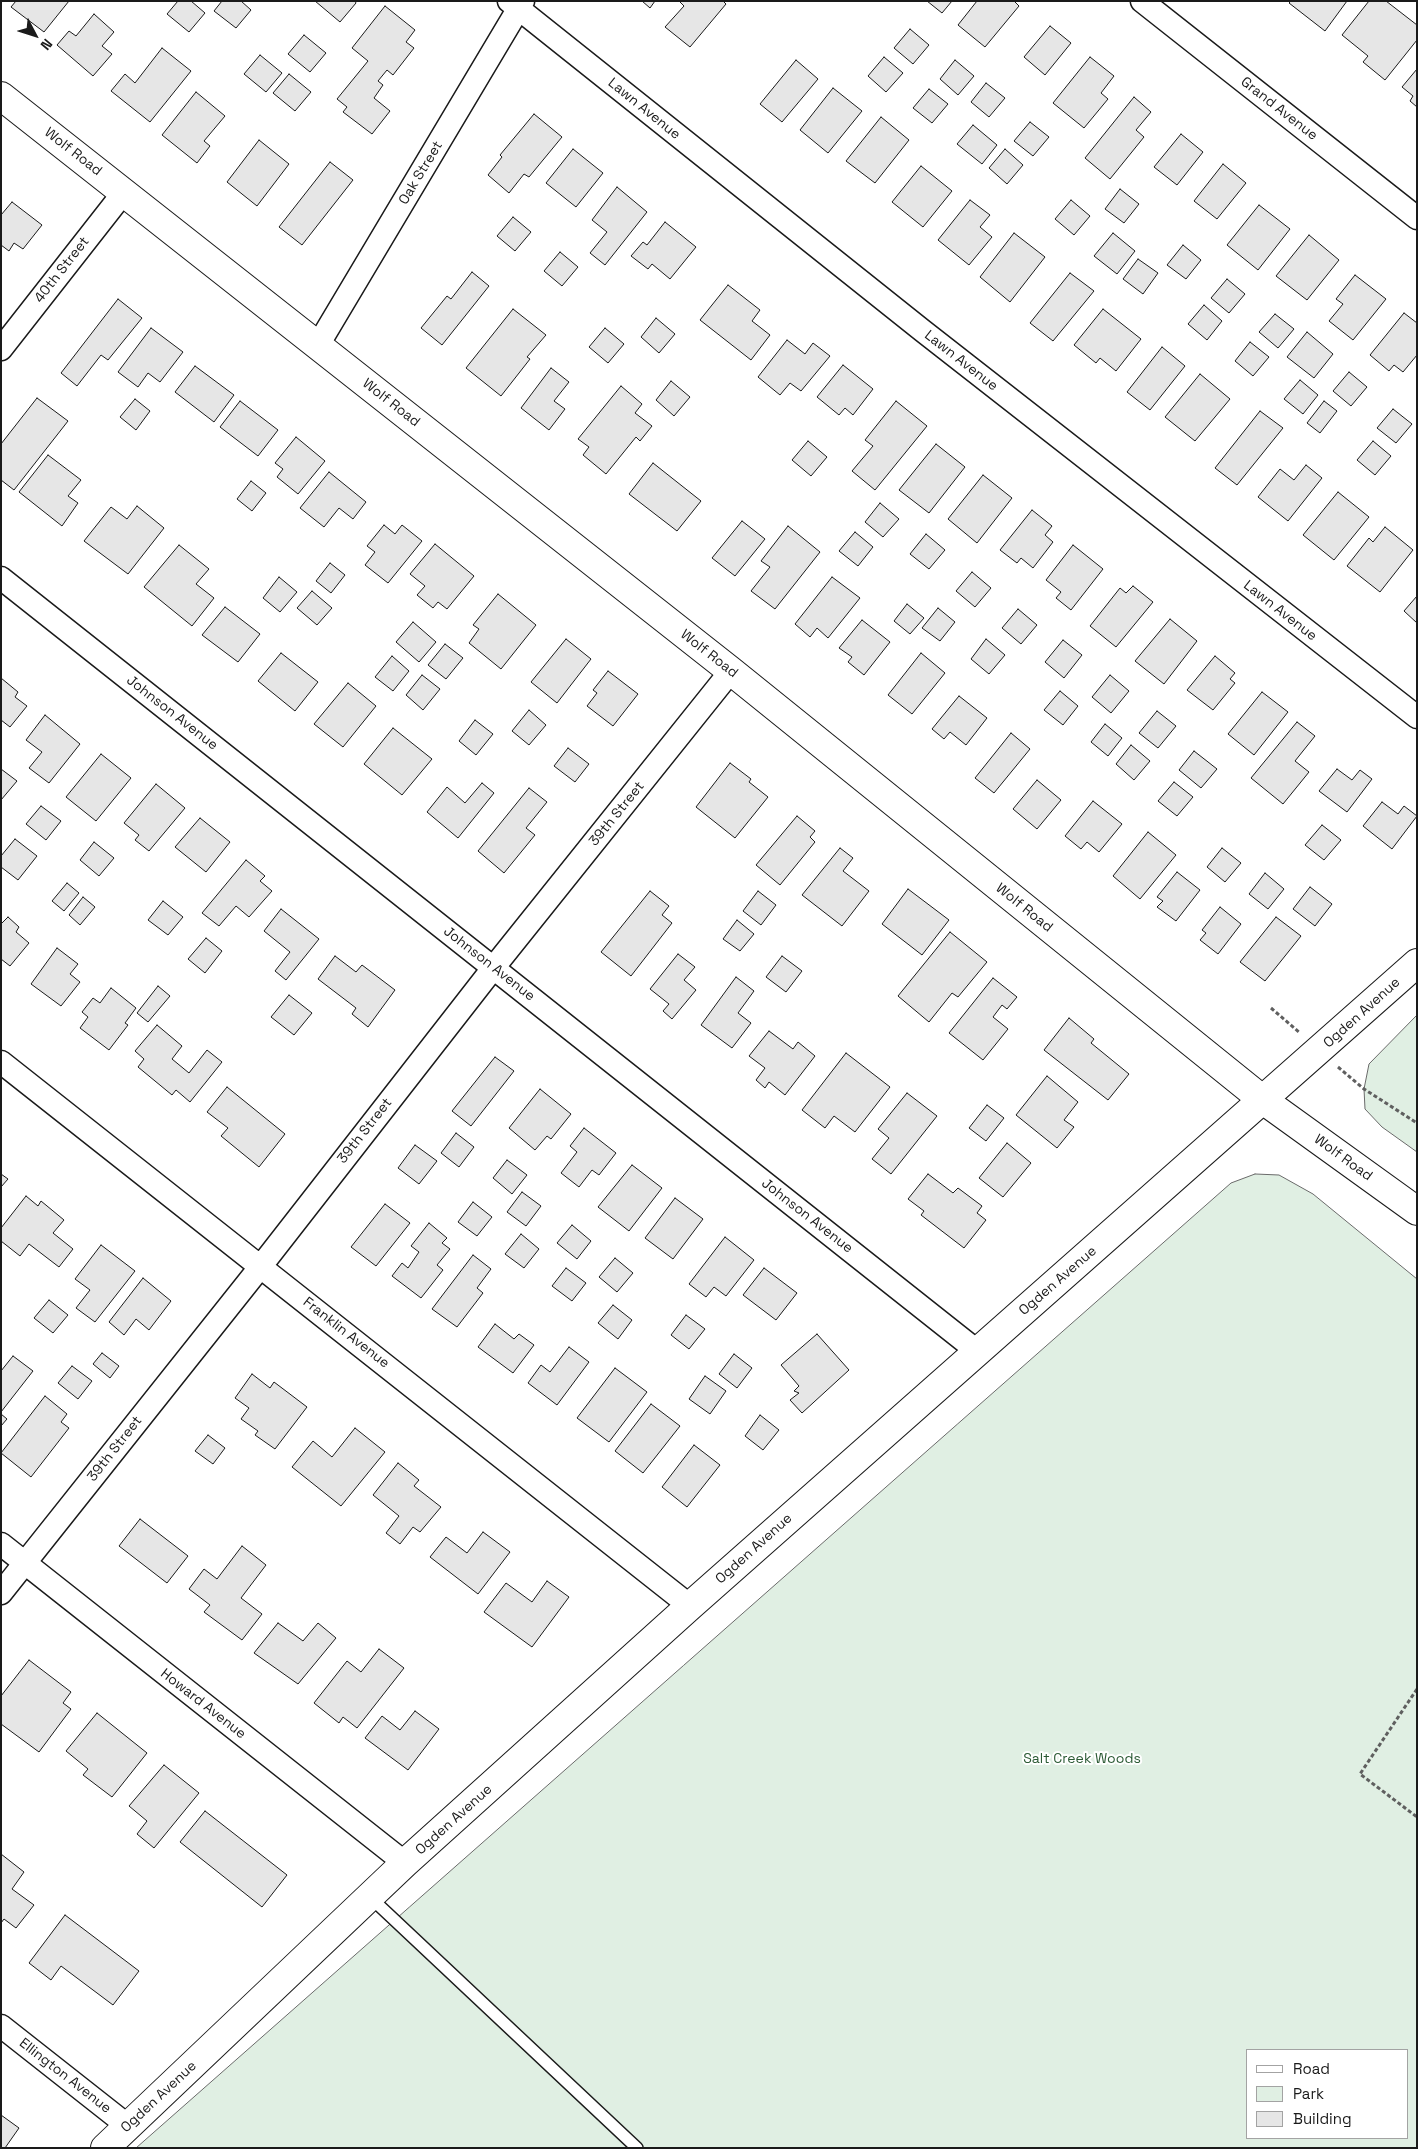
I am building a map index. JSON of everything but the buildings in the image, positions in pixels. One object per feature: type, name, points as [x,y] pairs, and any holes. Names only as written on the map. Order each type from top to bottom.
[{"type":"main road","name":"Wolf Road","points":[[1,96],[730,671],[1263,1100],[1417,1211]]},
{"type":"main road","name":"Ogden Avenue","points":[[104,2148],[405,1864],[690,1606],[1417,963]]},
{"type":"street","name":"Grand Avenue","points":[[1142,1],[1417,218]]},
{"type":"street","name":"Oak Street","points":[[318,345],[517,4]]},
{"type":"street","name":"Lawn Avenue","points":[[517,4],[931,338],[1417,717]]},
{"type":"street","name":"40th Street","points":[[1,349],[124,192]]},
{"type":"street","name":"Johnson Avenue","points":[[1,578],[977,1351]]},
{"type":"street","name":"39th Street","points":[[1,1593],[261,1266],[494,967],[730,671]]},
{"type":"street","name":"Franklin Avenue","points":[[1,1062],[690,1606]]},
{"type":"street","name":"Howard Avenue","points":[[1,1544],[405,1864]]},
{"type":"street","name":"Ellington Avenue","points":[[1,2026],[128,2126]]},
{"type":"lane","points":[[370,1897],[638,2148]]},
{"type":"path","points":[[1364,1089],[1417,1123]]},
{"type":"path","points":[[1417,1689],[1360,1774],[1417,1816]]},
{"type":"green space","points":[[1417,1015],[1417,1152],[1382,1127],[1365,1109],[1364,1089],[1369,1064]]},
{"type":"green space","name":"Salt Creek Woods","points":[[1255,1174],[1279,1175],[1313,1194],[1417,1279],[1417,2148],[136,2148],[1231,1183]]}]
